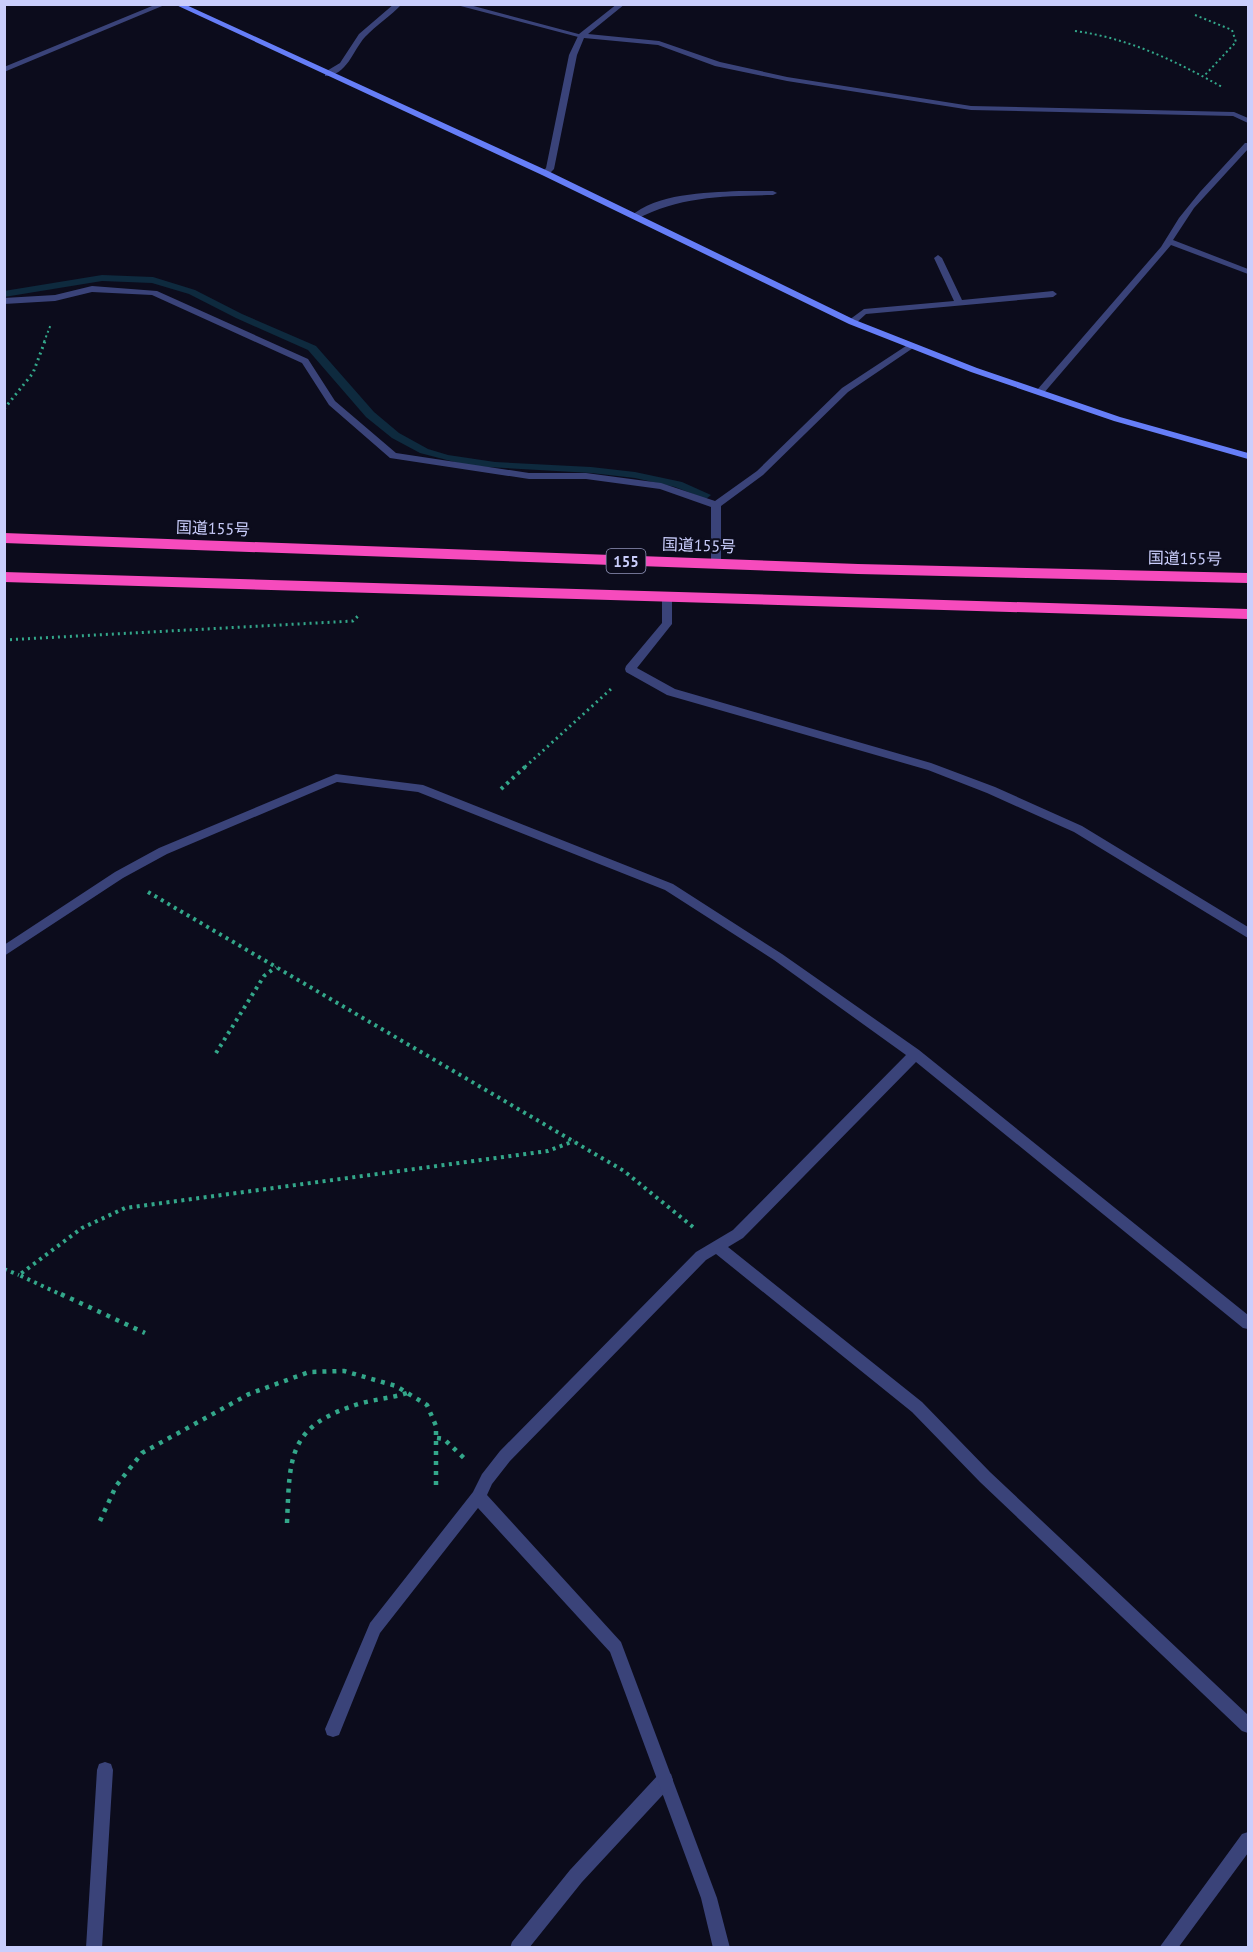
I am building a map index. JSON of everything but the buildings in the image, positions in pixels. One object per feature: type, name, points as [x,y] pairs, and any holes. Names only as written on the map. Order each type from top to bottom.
[{"type":"highway","name":"国道155号","points":[[4,538],[716,564],[1248,578]]},
{"type":"highway","name":"155","points":[[4,577],[1111,608],[1248,614]]},
{"type":"street","points":[[4,70],[164,4]]},
{"type":"street","points":[[177,4],[545,173],[852,322],[912,346],[1117,419],[1248,456]]},
{"type":"street","points":[[328,74],[344,65],[352,46],[399,4]]},
{"type":"street","points":[[456,4],[582,36],[659,43],[718,64],[787,78],[971,108],[1234,114],[1248,120]]},
{"type":"street","points":[[545,173],[550,169],[573,55],[582,36],[622,4]]},
{"type":"street","points":[[1040,392],[1130,290],[1216,179],[1248,145]]},
{"type":"street","points":[[634,218],[641,213],[686,200],[715,195],[773,193]]},
{"type":"street","points":[[1168,241],[1248,272]]},
{"type":"street","points":[[938,258],[959,303]]},
{"type":"street","points":[[4,301],[58,297],[92,289],[154,293],[305,361],[332,404],[393,456],[529,476],[586,476],[661,486],[716,505]]},
{"type":"street","points":[[852,322],[864,312],[1053,294]]},
{"type":"street","points":[[716,505],[760,473],[844,390],[912,346]]},
{"type":"street","points":[[716,505],[716,564]]},
{"type":"street","points":[[667,597],[667,624],[630,669],[671,692],[931,767],[991,790],[1078,829],[1248,933]]},
{"type":"street","points":[[4,951],[119,875],[163,851],[336,778],[419,788],[669,887],[778,957],[915,1054],[1248,1323]]},
{"type":"street","points":[[333,1730],[375,1628],[478,1497],[486,1479],[505,1456],[701,1256],[738,1234],[915,1054]]},
{"type":"street","points":[[718,1247],[916,1407],[994,1485],[1248,1725]]},
{"type":"street","points":[[478,1497],[616,1647],[709,1899],[722,1947]]},
{"type":"street","points":[[94,1947],[105,1770]]},
{"type":"street","points":[[518,1947],[576,1876],[665,1780]]},
{"type":"street","points":[[1167,1947],[1248,1840]]},
{"type":"path","points":[[1195,15],[1232,30],[1236,42],[1204,76]]},
{"type":"path","points":[[1075,31],[1090,32],[1152,52],[1204,76],[1229,90],[1236,98],[1239,110],[1234,114]]},
{"type":"path","points":[[4,409],[33,374],[59,302],[58,297]]},
{"type":"path","points":[[4,640],[353,621],[358,617],[365,588]]},
{"type":"path","points":[[508,797],[500,790],[630,669]]},
{"type":"path","points":[[119,875],[624,1171],[718,1247]]},
{"type":"path","points":[[216,1053],[264,976],[276,967]]},
{"type":"path","points":[[19,1275],[69,1234],[101,1215],[125,1208],[548,1151],[574,1141]]},
{"type":"path","points":[[4,1269],[146,1333]]},
{"type":"path","points":[[100,1521],[116,1486],[142,1453],[249,1394],[309,1372],[344,1371],[396,1386],[427,1405],[436,1426],[436,1486]]},
{"type":"path","points":[[287,1523],[295,1446],[311,1430],[338,1413],[368,1401],[393,1399],[407,1393]]},
{"type":"waterway","points":[[4,294],[102,278],[153,280],[192,292],[239,316],[312,348],[370,415],[395,435],[424,451],[446,458],[495,466],[591,470],[635,475],[664,481],[706,495]]}]
